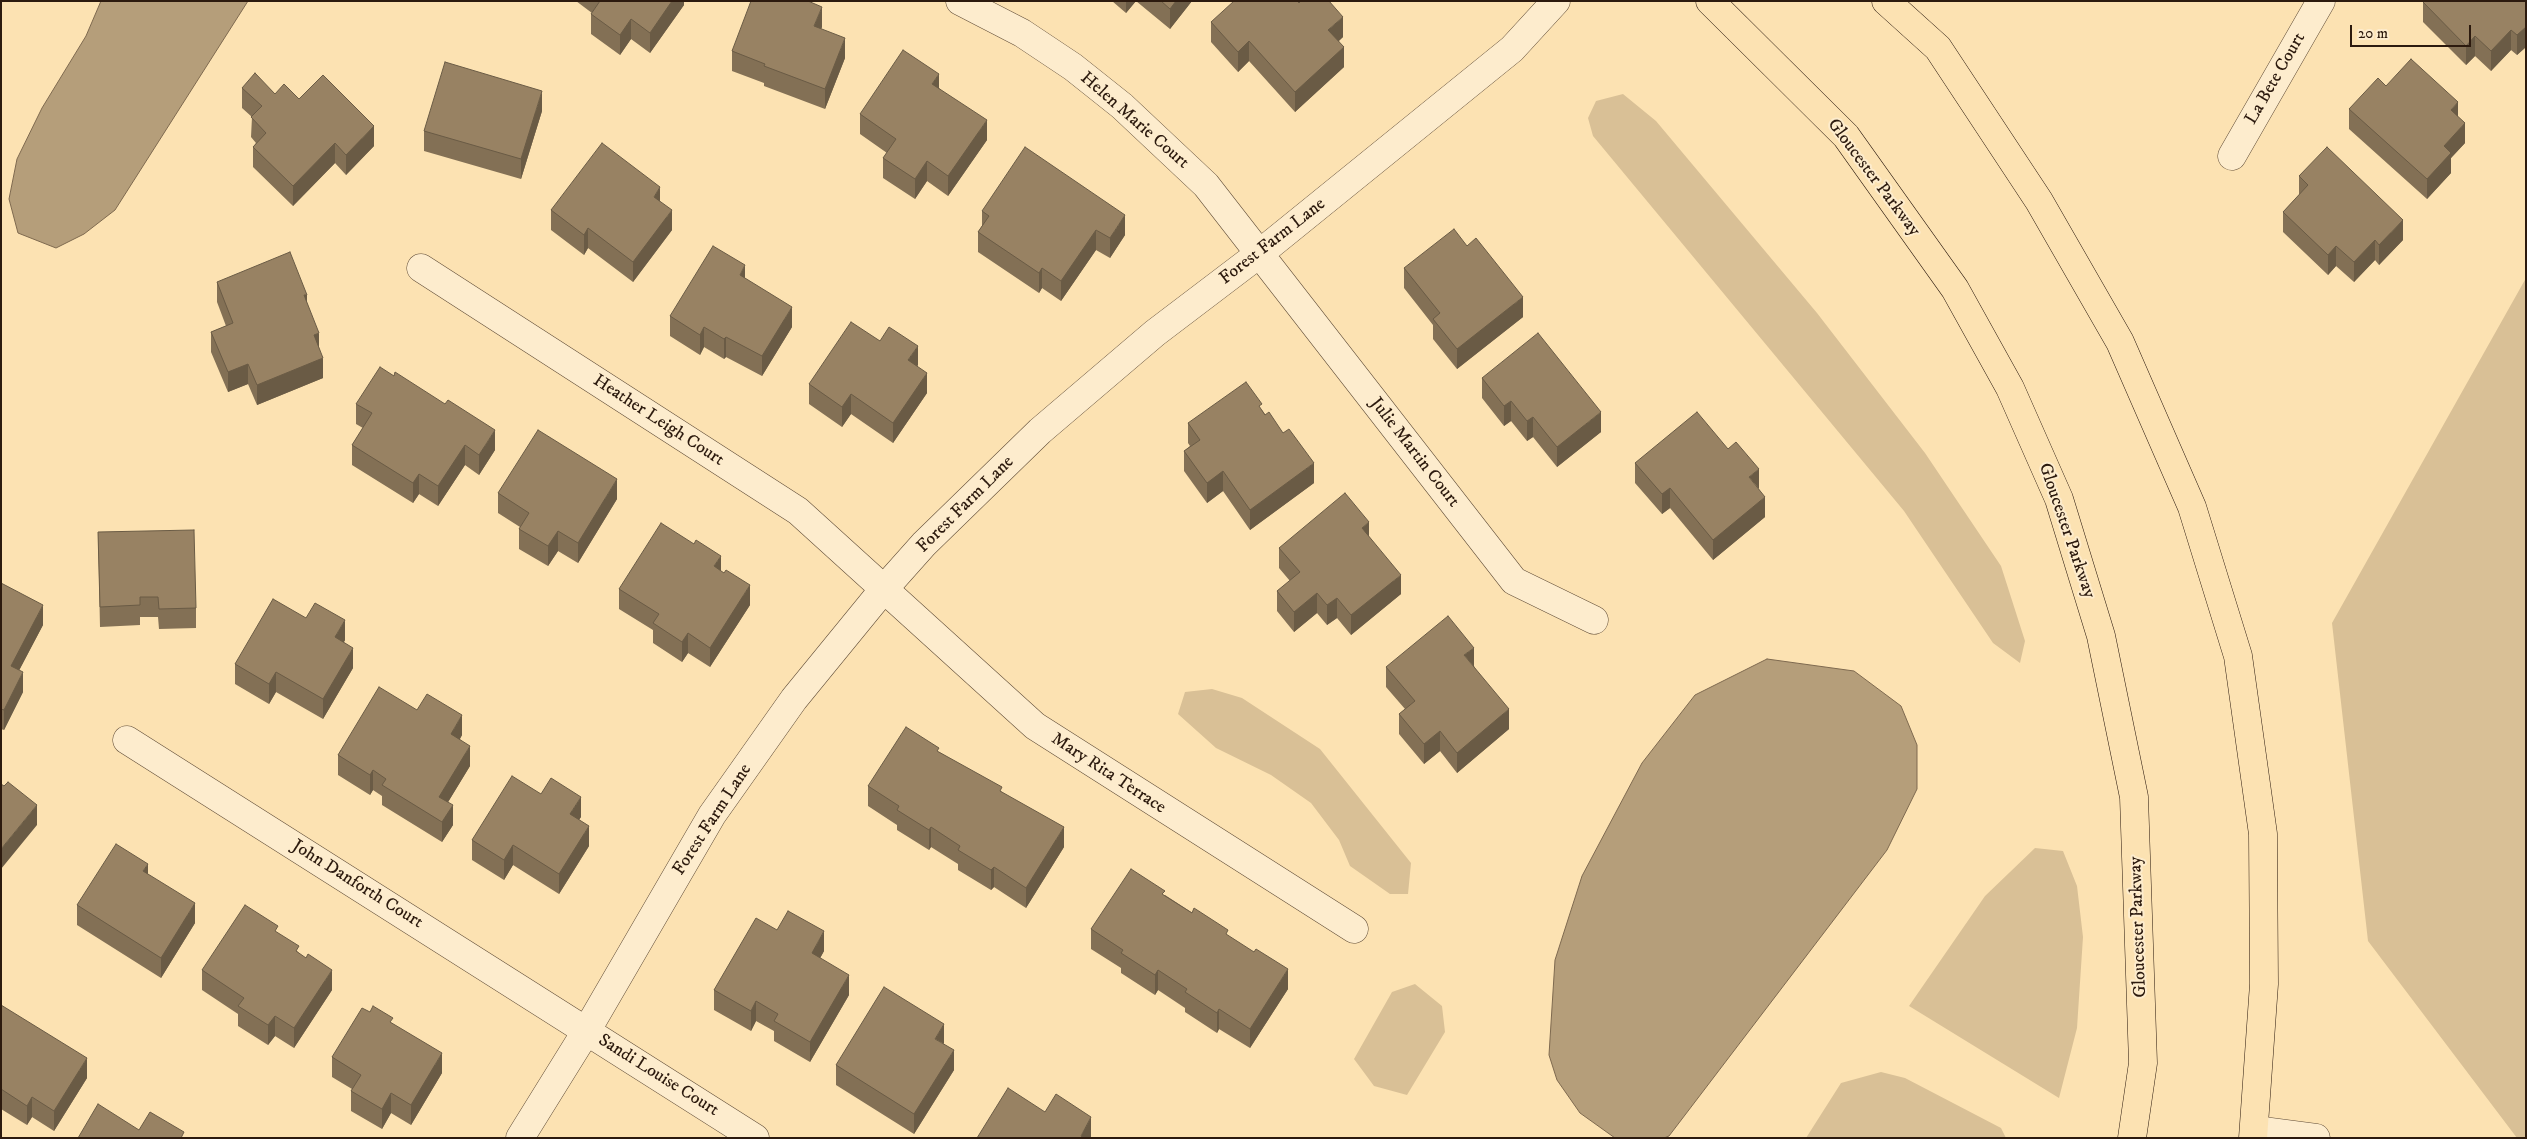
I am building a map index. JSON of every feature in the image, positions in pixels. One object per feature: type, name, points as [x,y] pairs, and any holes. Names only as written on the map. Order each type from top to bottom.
[{"type":"main road","name":"Gloucester Parkway","points":[[1710,1],[1846,136],[1955,289],[2010,388],[2059,499],[2101,636],[2134,797],[2143,1063],[2132,1138]]},
{"type":"main road","points":[[1886,1],[1938,48],[2039,201],[2120,342],[2192,507],[2238,656],[2263,834],[2264,984],[2254,1134]]},
{"type":"street","name":"Helen Marie Court","points":[[960,1],[1022,33],[1073,68],[1122,106],[1206,185],[1258,254]]},
{"type":"street","name":"Forest Farm Lane","points":[[520,1138],[587,1030],[712,815],[794,699],[883,590],[924,544],[1040,431],[1155,333],[1258,254],[1512,49],[1556,1]]},
{"type":"street","name":"La Bete Court","points":[[2232,156],[2321,1]]},
{"type":"street","name":"Julie Martin Court","points":[[1258,254],[1514,581],[1594,620]]},
{"type":"street","name":"Heather Leigh Court","points":[[421,268],[798,512],[883,590]]},
{"type":"street","name":"Mary Rita Terrace","points":[[883,590],[1035,726],[1354,929]]},
{"type":"street","name":"John Danforth Court","points":[[127,740],[587,1030]]},
{"type":"street","name":"Sandi Louise Court","points":[[587,1030],[755,1138]]},
{"type":"street","points":[[2254,1134],[2316,1138]]},
{"type":"shaded area","points":[[101,1],[248,1],[115,210],[84,234],[56,248],[18,233],[9,199],[17,159],[42,108],[86,36]]},
{"type":"shaded area","points":[[1623,94],[1656,121],[1817,313],[1925,453],[2001,566],[2025,641],[2020,663],[1993,643],[1904,511],[1593,136],[1588,118],[1596,101]]},
{"type":"shaded area","points":[[2526,278],[2526,1138],[2517,1138],[2368,941],[2332,623]]},
{"type":"shaded area","points":[[1767,659],[1854,671],[1901,706],[1917,745],[1917,789],[1887,850],[1669,1136],[1664,1138],[1615,1138],[1580,1113],[1557,1080],[1549,1055],[1555,960],[1582,876],[1642,763],[1695,695]]},
{"type":"shaded area","points":[[1212,689],[1242,698],[1320,749],[1411,863],[1408,894],[1390,894],[1350,866],[1339,840],[1311,803],[1271,775],[1216,748],[1178,714],[1185,692]]},
{"type":"shaded area","points":[[2035,848],[2063,851],[2077,886],[2083,937],[2077,1028],[2059,1098],[1909,1006],[1985,896]]},
{"type":"shaded area","points":[[1415,984],[1442,1006],[1445,1032],[1407,1095],[1374,1086],[1354,1059],[1392,992]]},
{"type":"shaded area","points":[[1881,1072],[1905,1078],[2001,1128],[2006,1138],[1806,1138],[1841,1083]]},
{"type":"building","points":[[600,1],[672,1],[650,33],[631,19],[620,35],[591,14]]},
{"type":"building","points":[[751,1],[808,1],[822,7],[814,26],[845,38],[825,89],[764,66],[765,64],[732,51]]},
{"type":"building","points":[[1161,1],[1176,1],[1170,9]]},
{"type":"building","points":[[1234,1],[1297,1],[1299,3],[1301,1],[1329,1],[1343,17],[1328,30],[1344,47],[1295,92],[1249,41],[1238,52],[1211,22]]},
{"type":"building","points":[[2423,1],[2526,1],[2526,27],[2517,35],[2511,30],[2491,51],[2475,36],[2466,46]]},
{"type":"building","points":[[903,50],[939,74],[932,84],[987,120],[948,176],[927,161],[915,179],[883,158],[896,139],[860,114]]},
{"type":"building","points":[[2411,59],[2458,102],[2451,110],[2465,123],[2444,146],[2451,153],[2427,179],[2349,109],[2378,78],[2386,86]]},
{"type":"building","points":[[445,62],[542,91],[521,159],[424,131]]},
{"type":"building","points":[[255,73],[275,94],[284,84],[299,99],[323,75],[374,126],[346,155],[335,143],[293,186],[253,147],[266,133],[251,117],[262,106],[242,88]]},
{"type":"building","points":[[602,143],[660,187],[654,197],[672,210],[633,262],[588,228],[584,235],[551,210]]},
{"type":"building","points":[[1025,147],[1125,215],[1110,238],[1096,230],[1061,281],[1042,268],[1039,273],[978,232],[989,216],[982,211]]},
{"type":"building","points":[[2327,147],[2403,220],[2379,245],[2375,240],[2354,262],[2336,246],[2328,255],[2283,212],[2308,185],[2299,176]]},
{"type":"building","points":[[1454,229],[1467,246],[1476,238],[1523,297],[1457,349],[1433,319],[1440,313],[1404,268]]},
{"type":"building","points":[[713,246],[745,265],[740,275],[792,307],[762,356],[726,337],[724,339],[704,327],[700,335],[670,316]]},
{"type":"building","points":[[290,252],[307,295],[304,295],[319,333],[314,335],[323,358],[257,385],[248,364],[228,372],[211,332],[233,323],[217,282]]},
{"type":"building","points":[[851,322],[880,341],[889,327],[918,346],[908,360],[927,373],[893,423],[851,394],[842,407],[809,384]]},
{"type":"building","points":[[1538,333],[1601,412],[1557,447],[1533,417],[1527,421],[1511,401],[1504,406],[1482,378]]},
{"type":"building","points":[[380,367],[394,376],[395,372],[445,404],[448,400],[495,430],[479,455],[465,445],[438,486],[419,474],[413,483],[352,445],[372,413],[356,404]]},
{"type":"building","points":[[1246,382],[1262,404],[1259,406],[1265,415],[1269,412],[1283,433],[1289,429],[1314,463],[1250,510],[1223,471],[1207,483],[1184,451],[1200,440],[1188,423]]},
{"type":"building","points":[[1697,412],[1728,449],[1736,442],[1759,469],[1749,477],[1765,497],[1713,540],[1670,488],[1662,494],[1635,463]]},
{"type":"building","points":[[538,430],[617,479],[578,543],[558,531],[548,546],[519,529],[529,513],[498,493]]},
{"type":"building","points":[[1345,493],[1369,522],[1362,528],[1401,575],[1351,615],[1337,598],[1327,605],[1317,593],[1294,612],[1277,591],[1300,572],[1279,548]]},
{"type":"building","points":[[661,523],[694,544],[696,540],[721,556],[714,566],[724,573],[726,570],[750,585],[710,648],[688,633],[682,642],[653,623],[659,614],[619,589]]},
{"type":"building","points":[[194,530],[196,608],[159,609],[158,597],[140,597],[140,605],[100,607],[98,532]]},
{"type":"building","points":[[1,583],[43,605],[11,666],[23,672],[4,710],[1,709]]},
{"type":"building","points":[[273,599],[306,618],[315,603],[345,620],[335,637],[353,648],[323,699],[276,672],[269,684],[235,664]]},
{"type":"building","points":[[1448,616],[1474,648],[1464,655],[1509,709],[1457,753],[1440,731],[1424,744],[1399,714],[1415,701],[1386,667]]},
{"type":"building","points":[[379,687],[417,710],[427,694],[462,715],[451,734],[470,746],[439,797],[453,805],[442,822],[382,785],[386,779],[373,770],[370,775],[338,755]]},
{"type":"building","points":[[906,727],[939,748],[937,751],[1002,787],[1000,791],[1064,827],[1026,888],[994,867],[991,870],[958,850],[960,846],[931,827],[929,830],[897,810],[899,806],[868,786]]},
{"type":"building","points":[[512,776],[541,794],[551,778],[581,797],[570,814],[589,826],[559,874],[513,845],[504,860],[472,840]]},
{"type":"building","points":[[8,782],[37,805],[1,849],[1,784],[4,786]]},
{"type":"building","points":[[116,844],[148,864],[143,871],[195,903],[161,958],[77,905]]},
{"type":"building","points":[[1131,869],[1165,891],[1162,894],[1192,913],[1194,908],[1228,930],[1226,934],[1254,952],[1256,949],[1288,969],[1250,1029],[1219,1009],[1217,1013],[1185,992],[1187,989],[1158,970],[1155,975],[1121,953],[1123,950],[1091,929]]},
{"type":"building","points":[[245,905],[278,926],[275,931],[299,946],[296,951],[306,958],[308,954],[332,970],[294,1028],[275,1016],[268,1025],[238,1006],[244,998],[202,970]]},
{"type":"building","points":[[788,911],[824,931],[812,953],[849,975],[810,1042],[774,1021],[778,1014],[756,1001],[751,1011],[714,990],[756,918],[777,930]]},
{"type":"building","points":[[884,987],[944,1024],[935,1039],[954,1050],[914,1114],[836,1065]]},
{"type":"building","points":[[1,1005],[87,1058],[54,1111],[32,1097],[27,1106],[1,1089]]},
{"type":"building","points":[[373,1006],[393,1018],[390,1022],[442,1053],[411,1105],[391,1093],[382,1109],[351,1091],[361,1075],[332,1057],[362,1008],[370,1012]]},
{"type":"building","points":[[1008,1088],[1045,1112],[1056,1094],[1091,1117],[1081,1136],[1084,1138],[977,1138]]},
{"type":"building","points":[[98,1104],[139,1130],[150,1112],[184,1132],[181,1138],[78,1138]]}]
